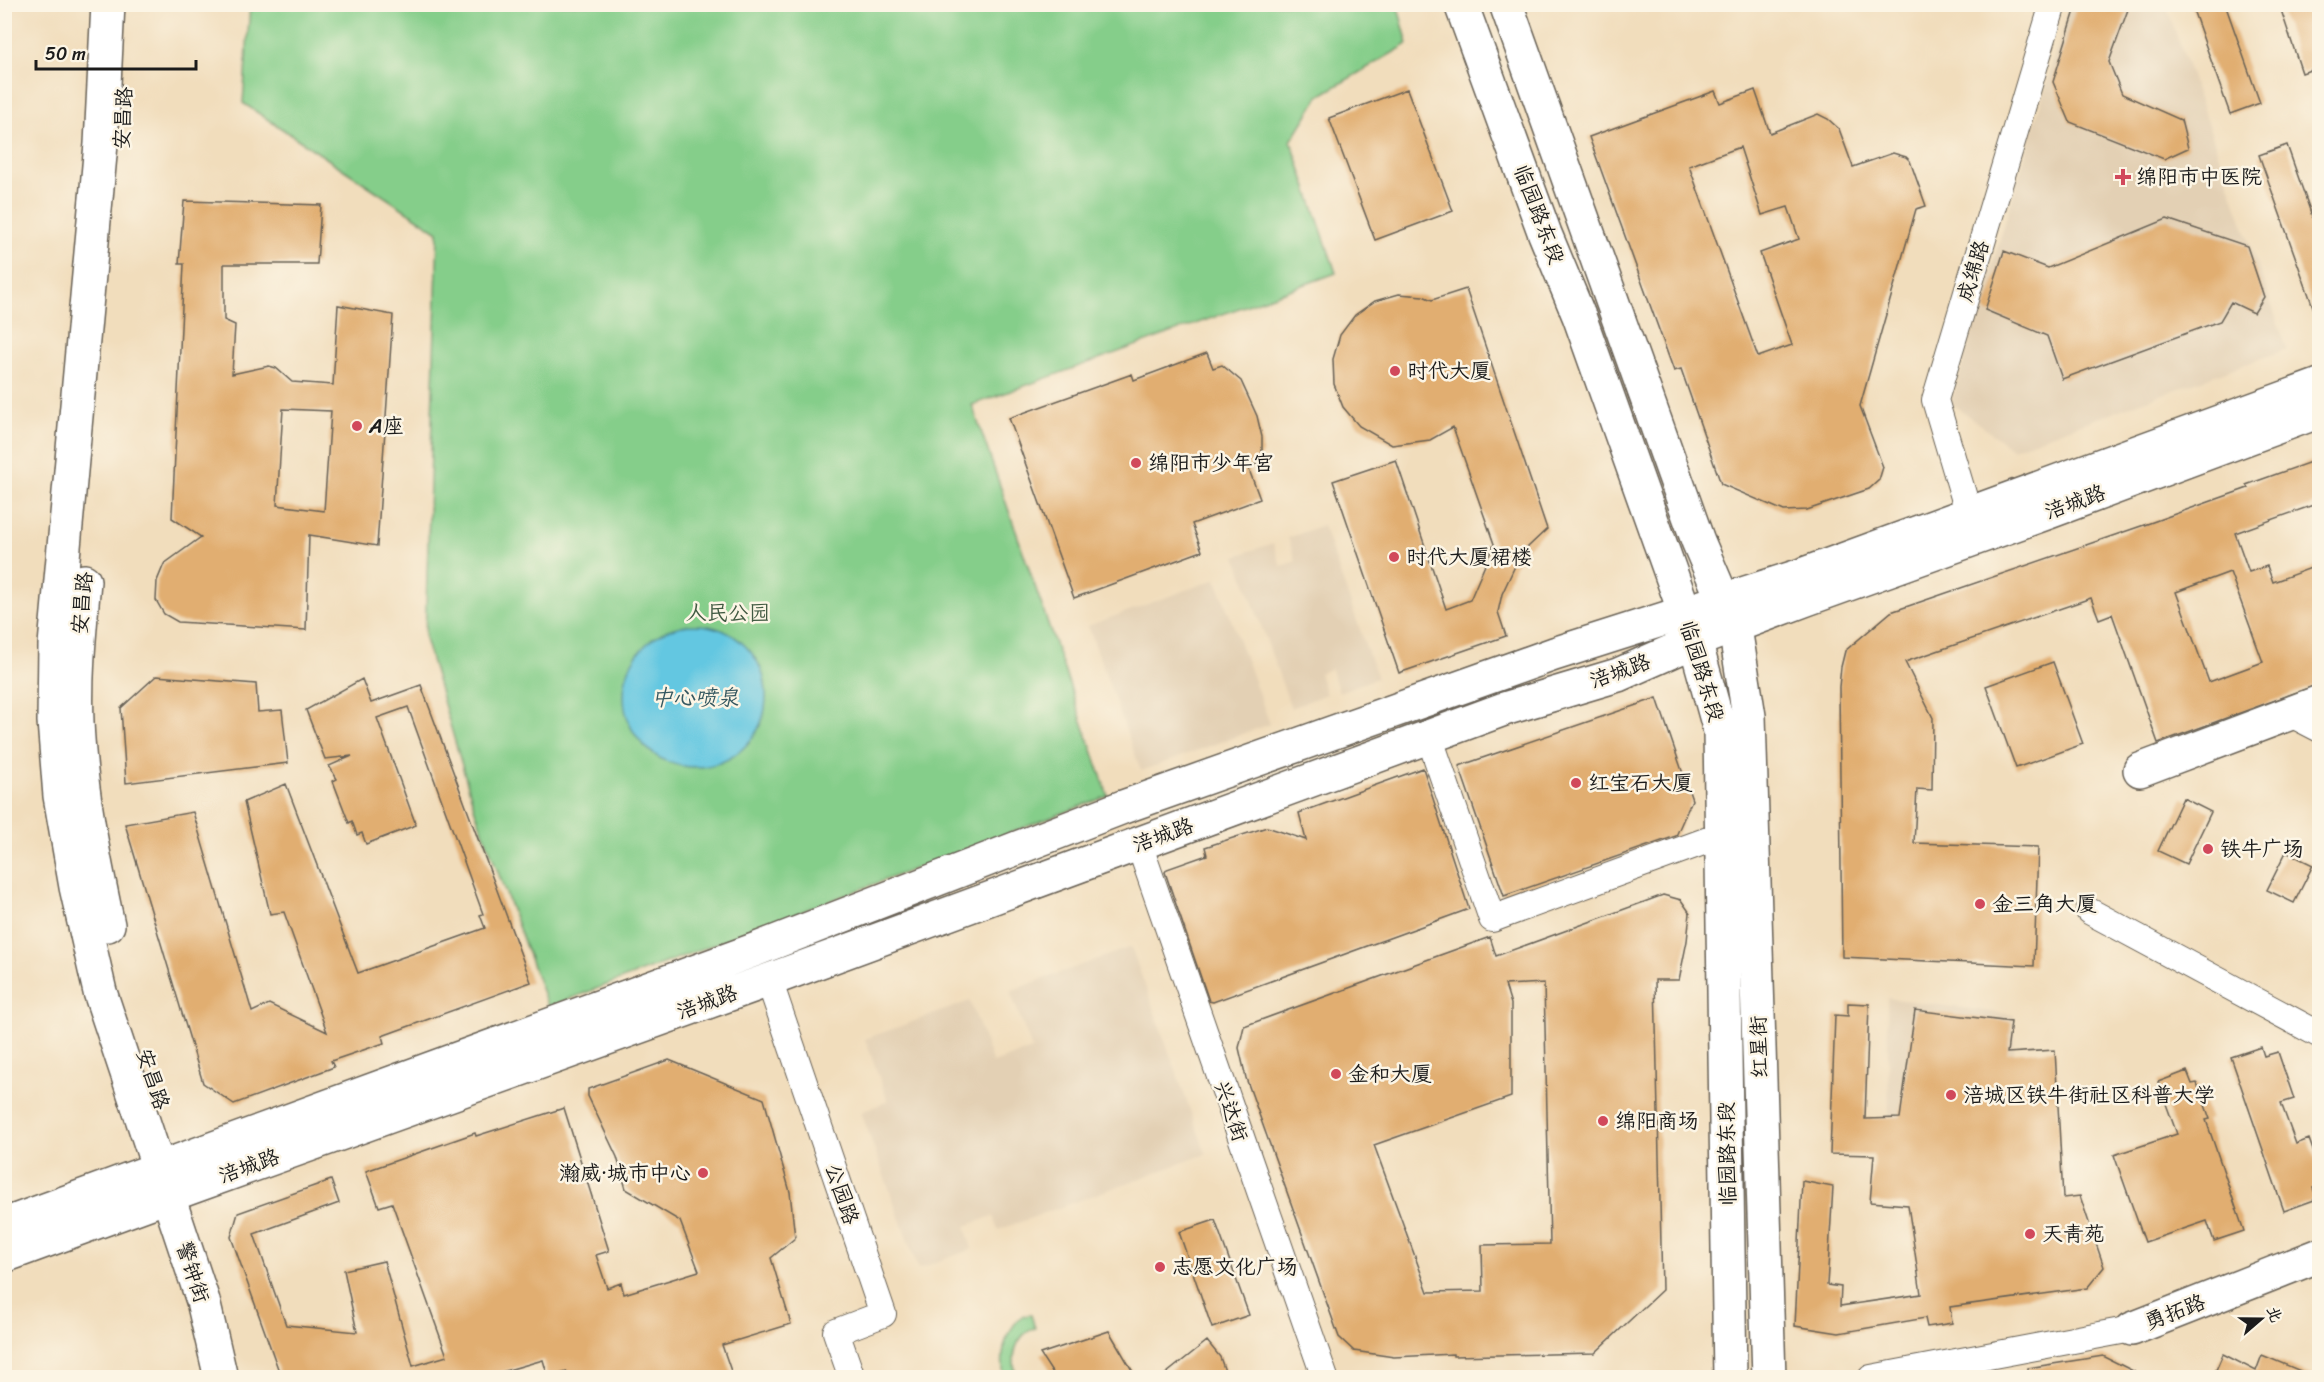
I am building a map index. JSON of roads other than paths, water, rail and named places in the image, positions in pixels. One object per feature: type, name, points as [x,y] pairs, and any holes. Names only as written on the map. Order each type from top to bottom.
[{"type":"main road","name":"安昌路","points":[[108,4],[101,144],[55,645],[54,721],[60,796],[76,887],[100,992],[174,1178]]},
{"type":"main road","name":"安昌路","points":[[130,4],[122,144],[78,648],[77,722],[84,794],[122,987],[174,1178]]},
{"type":"main road","name":"临园路东段","points":[[1461,4],[1545,234],[1579,316],[1690,627],[1720,731],[1730,1377]]},
{"type":"main road","name":"红星街","points":[[1506,4],[1698,542],[1730,614],[1749,716],[1769,1377]]},
{"type":"main road","name":"涪城路","points":[[4,1256],[174,1178],[1123,807],[1554,654],[1690,627],[1730,614],[1807,599],[1972,525],[2041,489],[2319,385]]},
{"type":"main road","name":"涪城路","points":[[1972,525],[2049,512],[2319,411]]},
{"type":"main road","name":"涪城路","points":[[4,1225],[174,1178],[769,980],[1504,709],[1618,675],[1690,627]]},
{"type":"main road","points":[[2140,770],[2319,702]]},
{"type":"main road","name":"警钟街","points":[[174,1178],[221,1377]]},
{"type":"main road","name":"警钟街","points":[[174,1178],[224,1296],[244,1377]]},
{"type":"main road","name":"勇拓路","points":[[2132,1329],[2319,1255]]},
{"type":"street","name":"成绵路","points":[[1972,525],[1935,400],[2053,4]]},
{"type":"street","points":[[2289,713],[2319,729]]},
{"type":"street","points":[[1429,736],[1492,919],[1722,834]]},
{"type":"street","name":"兴达街","points":[[1139,844],[1325,1377]]},
{"type":"street","points":[[2089,911],[2319,1035]]},
{"type":"street","name":"公园路","points":[[769,980],[883,1314],[836,1332],[852,1377]]},
{"type":"street","points":[[1871,1377],[2132,1329]]},
{"type":"water","name":"中心喷泉","points":[[695,625],[722,630],[746,645],[761,669],[766,696],[761,723],[746,747],[722,762],[695,767],[668,762],[644,747],[629,723],[624,696],[629,669],[644,645],[668,630]]},
{"type":"place","name":"绵阳市中医院","points":[[2123,177]]},
{"type":"place","name":"时代大厦","points":[[1395,371]]},
{"type":"place","name":"A座","points":[[357,426]]},
{"type":"place","name":"绵阳市少年宫","points":[[1136,463]]},
{"type":"place","name":"时代大厦裙楼","points":[[1394,557]]},
{"type":"place","name":"红宝石大厦","points":[[1576,783]]},
{"type":"place","name":"铁牛广场","points":[[2208,849]]},
{"type":"place","name":"金三角大厦","points":[[1980,904]]},
{"type":"place","name":"金和大厦","points":[[1336,1074]]},
{"type":"place","name":"涪城区铁牛街社区科普大学","points":[[1951,1095]]},
{"type":"place","name":"绵阳商场","points":[[1603,1121]]},
{"type":"place","name":"瀚威·城市中心","points":[[703,1173]]},
{"type":"place","name":"天青苑","points":[[2030,1234]]},
{"type":"place","name":"志愿文化广场","points":[[1160,1267]]},
{"type":"park label","name":"人民公园","points":[[728,613]]}]
